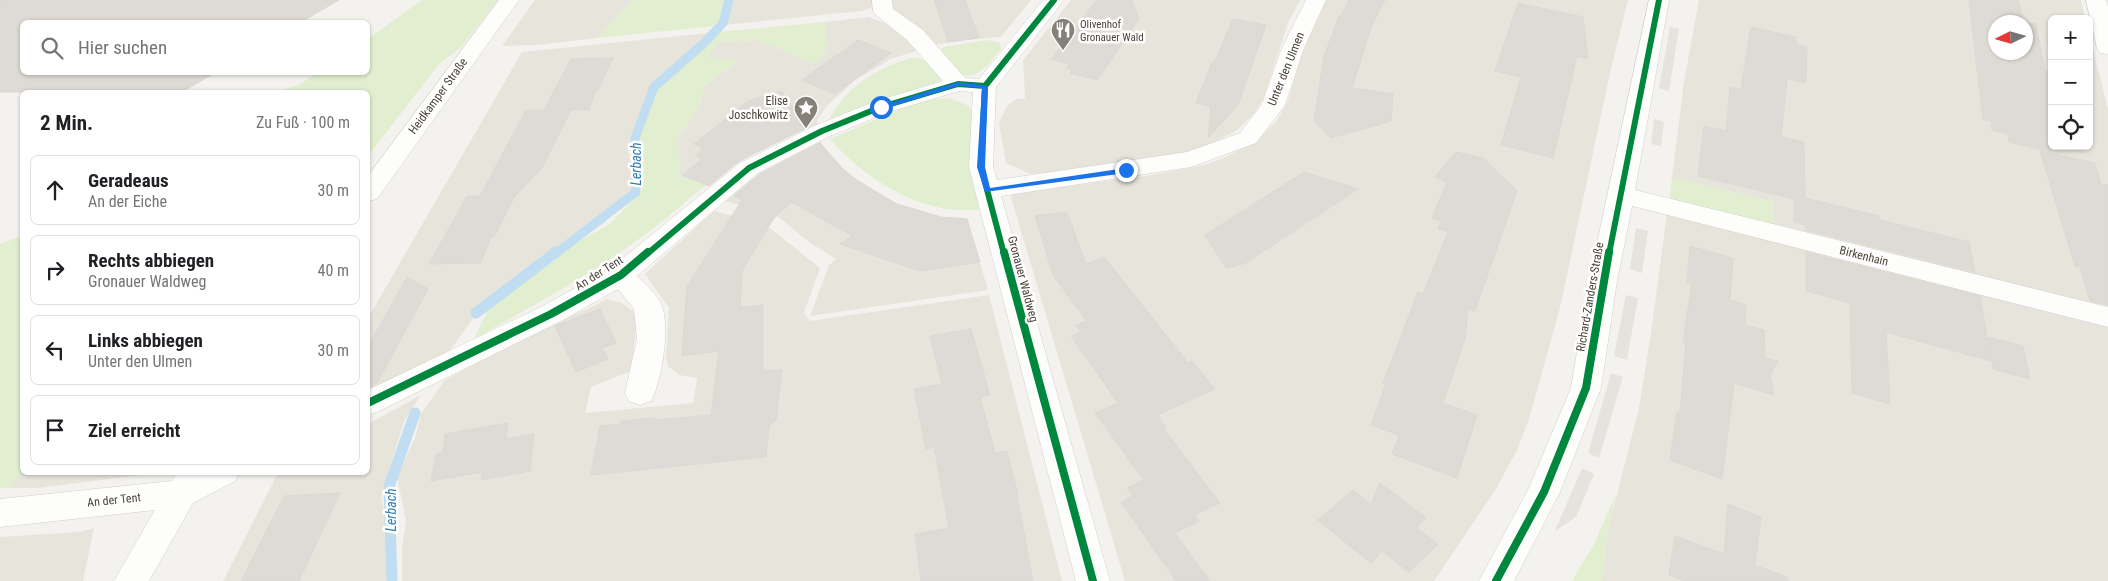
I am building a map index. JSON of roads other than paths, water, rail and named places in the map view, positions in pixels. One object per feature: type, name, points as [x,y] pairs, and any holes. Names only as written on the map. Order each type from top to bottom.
[{"type":"street","name":"Heidkamper Straße","points":[[370,190],[509,0]]},
{"type":"street","points":[[882,0],[883,11],[915,35],[958,84],[985,86],[1054,0]]},
{"type":"street","name":"Unter den Ulmen","points":[[987,190],[1191,159],[1248,138],[1273,105],[1293,48],[1316,0]]},
{"type":"street","name":"Richard-Zanders-Straße","points":[[1496,581],[1544,492],[1586,388],[1603,281],[1659,0]]},
{"type":"street","points":[[2096,0],[2108,48]]},
{"type":"street","name":"An der Tent","points":[[370,402],[550,314],[620,275],[749,168],[822,132],[881,107],[958,84]]},
{"type":"street","name":"Gronauer Waldweg","points":[[985,86],[981,167],[1093,581]]},
{"type":"street","name":"Birkenhain","points":[[1620,195],[2108,317]]},
{"type":"street","name":"An der Tent","points":[[620,275],[648,306],[651,339],[640,394]]},
{"type":"street","name":"An der Tent","points":[[0,513],[188,483],[214,475]]},
{"type":"street","points":[[131,581],[188,483]]},
{"type":"waterway","name":"Lerbach","points":[[555,254],[636,192],[635,138],[654,87],[703,44],[723,23],[729,0]]},
{"type":"waterway","name":"Lerbach","points":[[476,313],[556,252]]},
{"type":"waterway","name":"Lerbach","points":[[392,581],[389,487],[415,413]]},
{"type":"place","name":"Olivenhof Gronauer Wald","points":[[1063,51]]},
{"type":"place","name":"Elise Joschkowitz","points":[[806,129]]}]
